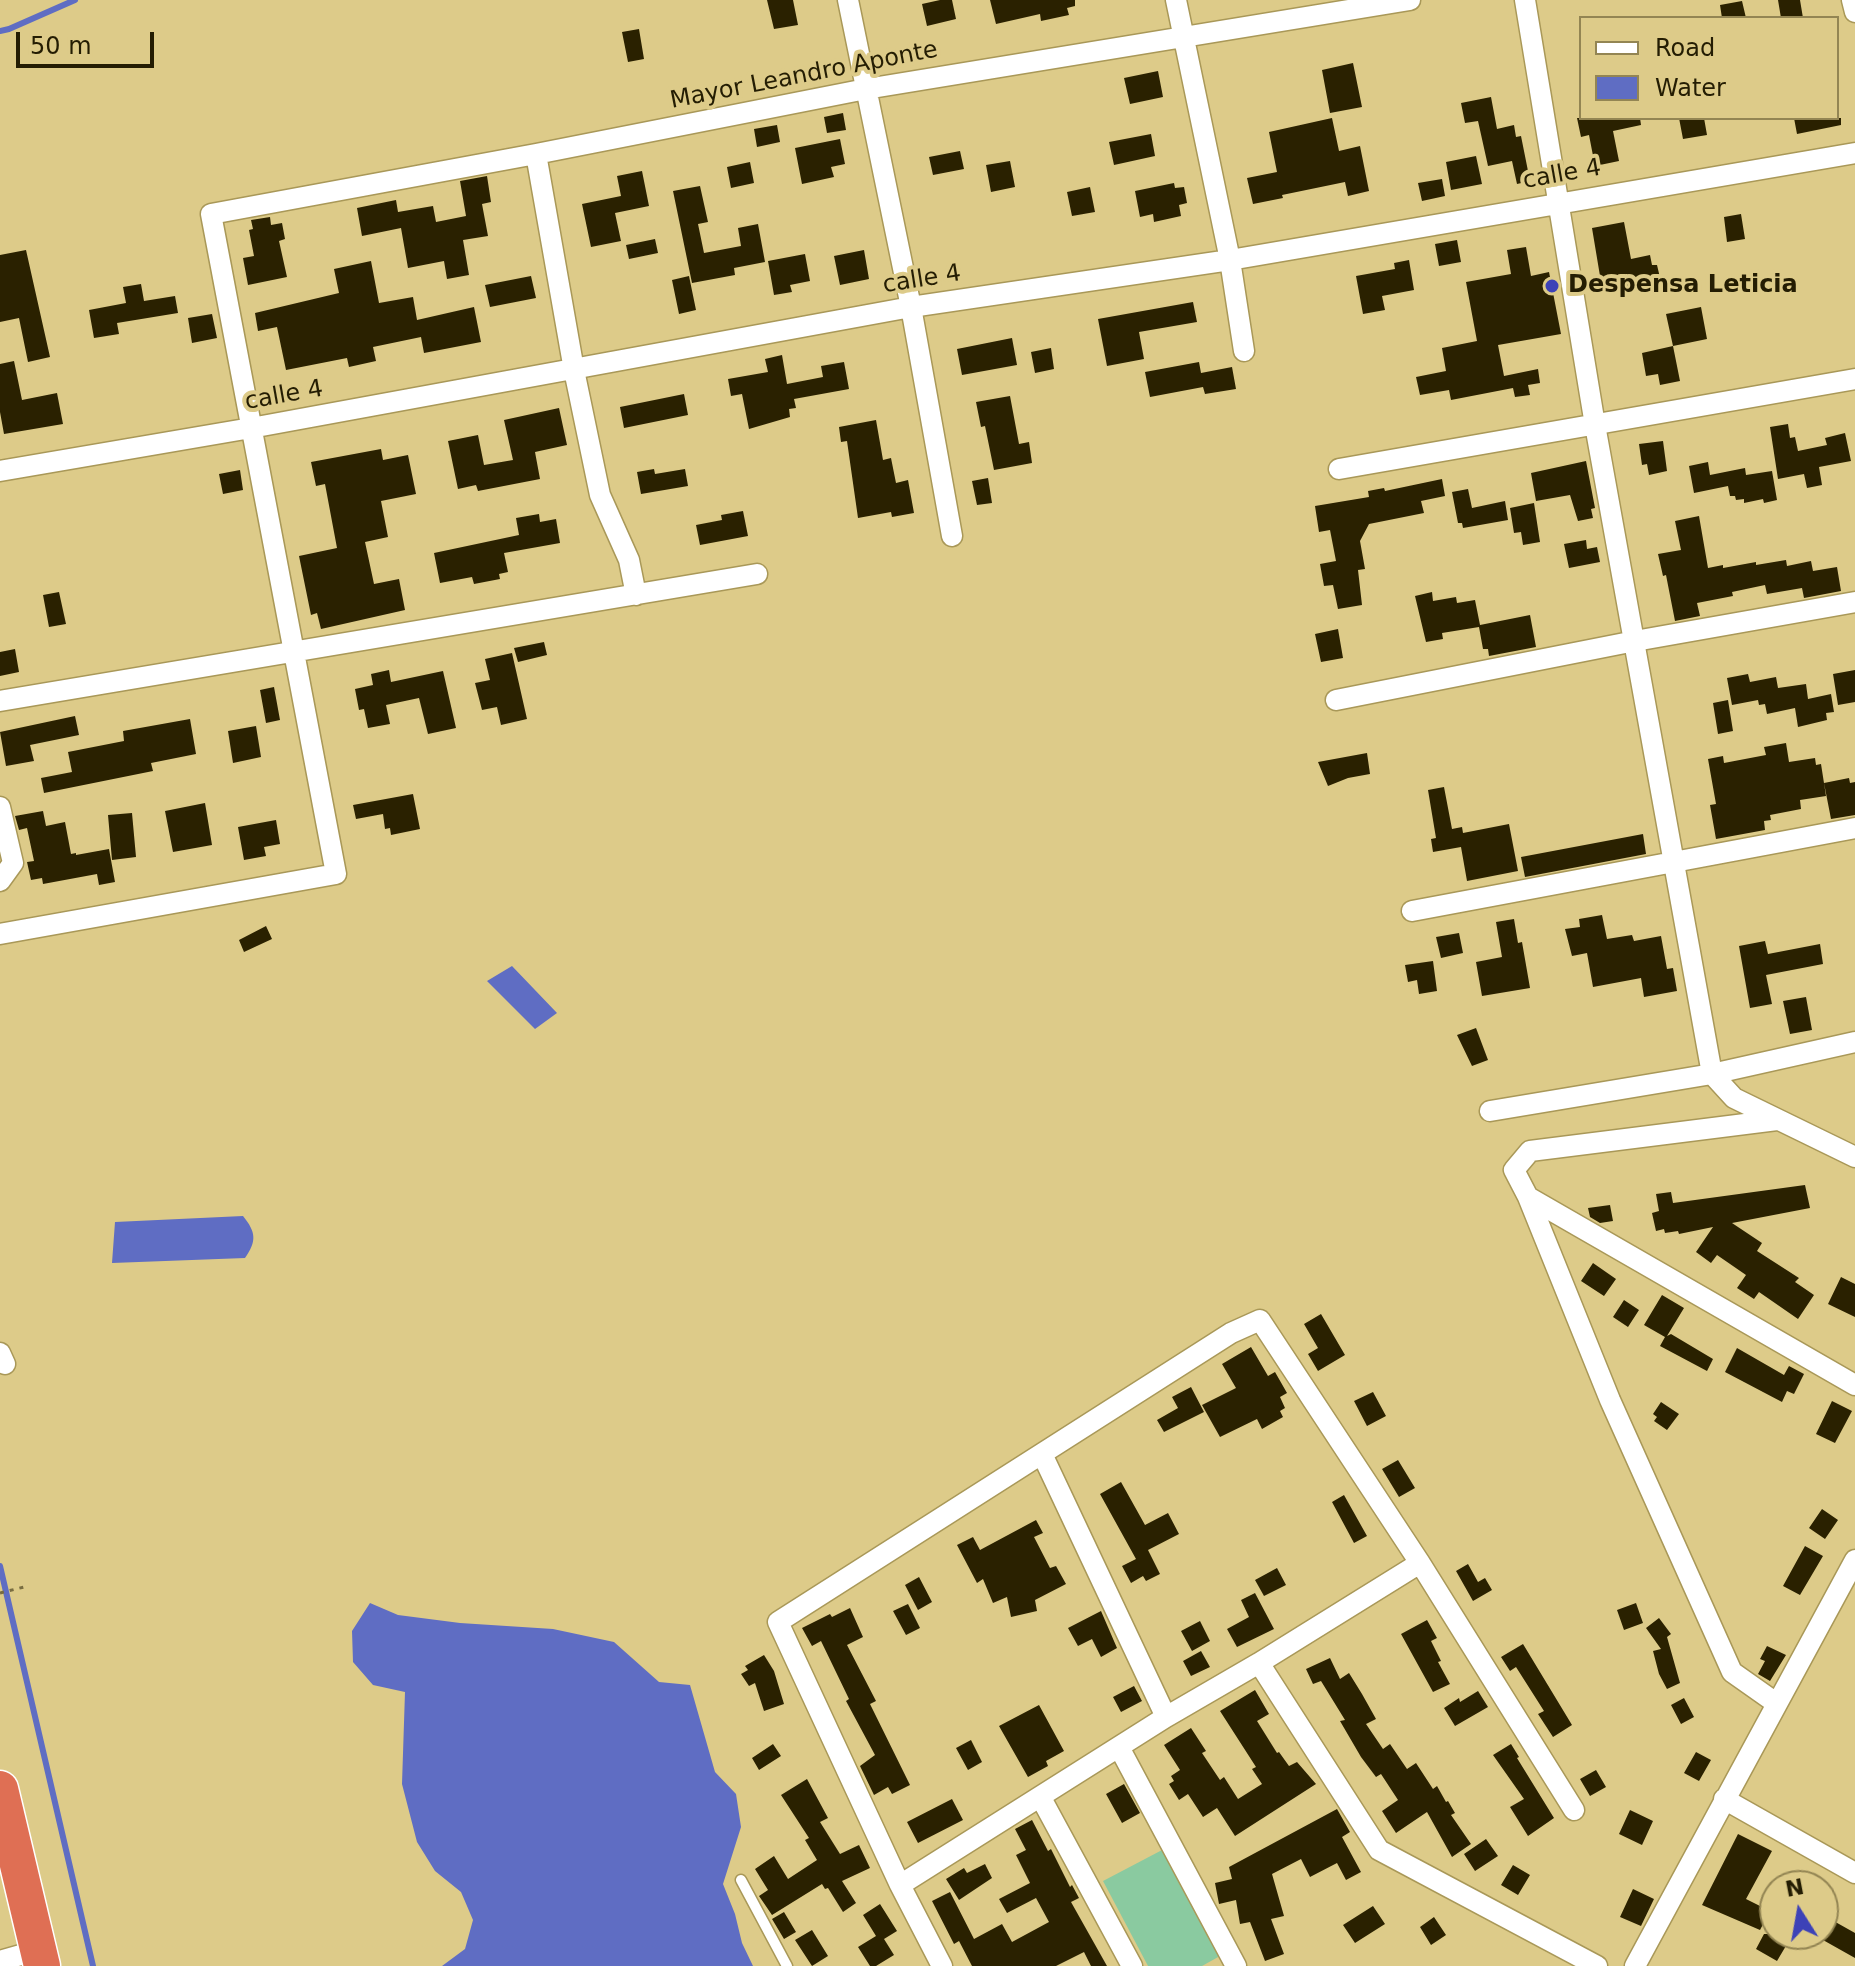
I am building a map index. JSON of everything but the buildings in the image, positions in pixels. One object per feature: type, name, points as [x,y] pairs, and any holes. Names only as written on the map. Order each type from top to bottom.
[{"type":"highway","points":[[0,1789],[40,1958]]},
{"type":"street","points":[[848,0],[911,307],[952,536]]},
{"type":"street","points":[[1176,0],[1230,260],[1244,351]]},
{"type":"street","name":"Mayor Leandro Aponte","points":[[251,428],[211,214],[866,89],[1410,0]]},
{"type":"street","points":[[1525,0],[1595,425],[1712,1074],[1734,1098],[1855,1157]]},
{"type":"street","points":[[1852,0],[1855,12]]},
{"type":"street","name":"calle 4","points":[[0,471],[911,307],[1230,260],[1855,153]]},
{"type":"street","points":[[536,154],[574,370],[600,495],[629,560],[636,595]]},
{"type":"street","points":[[1339,469],[1855,379]]},
{"type":"street","points":[[0,934],[336,874],[296,650],[251,428]]},
{"type":"street","points":[[0,701],[757,574]]},
{"type":"street","points":[[1336,700],[1635,641],[1855,602]]},
{"type":"street","points":[[0,807],[13,863],[0,881]]},
{"type":"street","points":[[1412,911],[1855,828]]},
{"type":"street","points":[[1490,1111],[1712,1074],[1855,1042]]},
{"type":"street","points":[[1776,1703],[1732,1672],[1610,1400],[1528,1197],[1514,1170],[1530,1151],[1777,1120]]},
{"type":"street","points":[[1528,1197],[1855,1385]]},
{"type":"street","points":[[942,1966],[900,1885],[778,1622],[1231,1333],[1260,1320],[1420,1563],[1574,1810]]},
{"type":"street","points":[[1042,1454],[1166,1717]]},
{"type":"street","points":[[1635,1966],[1855,1560]]},
{"type":"street","points":[[900,1885],[1120,1749],[1166,1717],[1420,1563]]},
{"type":"street","points":[[1259,1663],[1379,1850],[1597,1966]]},
{"type":"street","points":[[1120,1749],[1236,1966]]},
{"type":"street","points":[[1041,1798],[1132,1966]]},
{"type":"street","points":[[1724,1799],[1855,1873]]},
{"type":"street","points":[[0,1961],[40,1958]]},
{"type":"lane","points":[[741,1880],[787,1966]]},
{"type":"path","points":[[0,1593],[24,1587]]},
{"type":"green space","points":[[1164,1849],[1220,1956],[1202,1966],[1148,1966],[1103,1881]]},
{"type":"water","points":[[512,966],[557,1013],[535,1029],[487,981]]},
{"type":"water","points":[[243,1216],[253,1237],[252,1247],[245,1258],[112,1263],[115,1222]]},
{"type":"water","points":[[370,1603],[398,1615],[553,1629],[614,1642],[659,1682],[690,1685],[715,1772],[736,1794],[741,1827],[723,1884],[742,1943],[753,1966],[442,1966],[465,1949],[473,1920],[461,1892],[435,1871],[417,1842],[402,1784],[405,1692],[373,1685],[353,1662],[352,1631]]},
{"type":"waterway","points":[[0,31],[75,0]]},
{"type":"waterway","points":[[0,1566],[93,1966]]},
{"type":"place","name":"Despensa Leticia","points":[[1552,286]]}]
